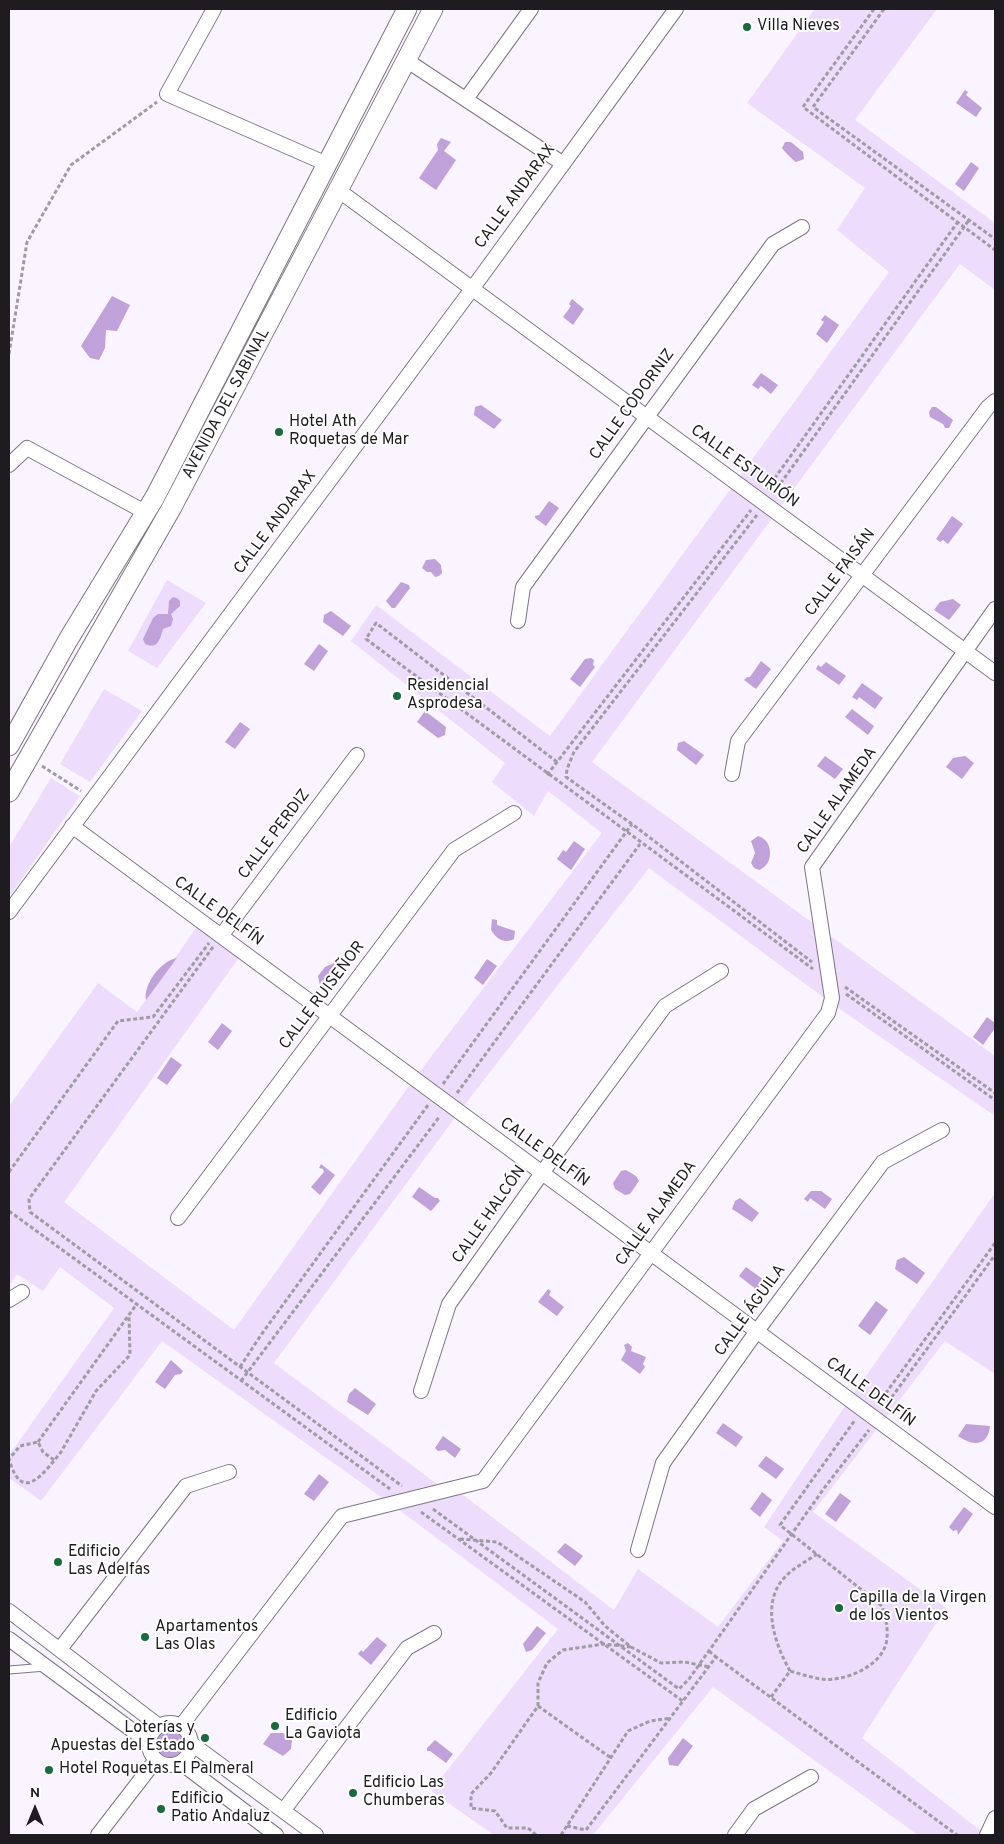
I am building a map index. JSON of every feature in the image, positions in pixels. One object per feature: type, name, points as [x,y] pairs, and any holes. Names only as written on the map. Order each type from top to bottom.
[{"type":"street","points":[[214,9],[168,94],[326,164]]},
{"type":"street","name":"AVENIDA DEL SABINAL","points":[[9,746],[68,640],[145,512],[407,9]]},
{"type":"street","name":"AVENIDA DEL SABINAL","points":[[9,792],[172,507],[433,9]]},
{"type":"street","points":[[466,99],[531,9]]},
{"type":"street","name":"CALLE ANDARAX","points":[[9,912],[472,289],[676,9]]},
{"type":"street","points":[[406,60],[562,163]]},
{"type":"street","name":"CALLE ESTURIÓN","points":[[338,190],[995,673]]},
{"type":"street","name":"CALLE CODORNIZ","points":[[518,621],[523,587],[646,416],[773,244],[802,227]]},
{"type":"street","name":"CALLE FAISÁN","points":[[732,774],[738,741],[861,575],[988,407],[995,401]]},
{"type":"street","points":[[9,465],[27,448],[145,512]]},
{"type":"street","name":"CALLE ALAMEDA","points":[[181,1726],[342,1516],[406,1494],[483,1481],[828,1013],[832,998],[830,979],[812,867],[995,609]]},
{"type":"street","name":"CALLE PERDIZ","points":[[219,934],[357,755]]},
{"type":"street","name":"CALLE RUISEÑOR","points":[[178,1218],[454,850],[514,814]]},
{"type":"street","name":"CALLE DELFÍN","points":[[72,826],[995,1507]]},
{"type":"street","name":"CALLE HALCÓN","points":[[421,1391],[448,1304],[665,1006],[721,971]]},
{"type":"street","name":"CALLE ÁGUILA","points":[[638,1550],[663,1463],[757,1331],[883,1162],[942,1130]]},
{"type":"street","points":[[9,1300],[22,1292]]},
{"type":"street","points":[[60,1649],[186,1486],[229,1472]]},
{"type":"street","points":[[9,1611],[159,1726]]},
{"type":"street","points":[[284,1811],[407,1648],[434,1633]]},
{"type":"street","points":[[9,1639],[148,1742]]},
{"type":"street","points":[[170,1723],[181,1726],[190,1737],[192,1744],[189,1755],[181,1763],[168,1766],[156,1761],[151,1755],[148,1742],[150,1736],[159,1726],[170,1723]]},
{"type":"street","points":[[192,1744],[316,1835]]},
{"type":"street","points":[[98,1835],[156,1761]]},
{"type":"street","points":[[181,1763],[260,1831],[276,1835]]},
{"type":"street","points":[[735,1835],[754,1809],[811,1778]]},
{"type":"street","points":[[987,1835],[995,1818]]},
{"type":"lane","points":[[9,1670],[48,1667]]},
{"type":"path","points":[[874,9],[803,107],[995,250]]},
{"type":"path","points":[[884,9],[813,107],[995,239]]},
{"type":"path","points":[[9,354],[28,242],[71,165],[168,94]]},
{"type":"path","points":[[556,762],[376,623],[366,639],[995,1100]]},
{"type":"path","points":[[29,758],[92,799]]},
{"type":"path","points":[[567,769],[566,777],[632,824],[830,979],[995,1092]]},
{"type":"path","points":[[9,1172],[118,1021],[153,1017],[219,934]]},
{"type":"path","points":[[219,934],[29,1199],[30,1212],[406,1494],[459,1539],[684,1702]]},
{"type":"path","points":[[9,1211],[136,1305],[406,1494]]},
{"type":"path","points":[[430,1506],[679,1689],[709,1651],[792,1534],[870,1415],[995,1243]]},
{"type":"path","points":[[817,1554],[784,1577],[773,1597],[772,1619],[777,1649],[790,1671],[822,1679],[852,1676],[872,1663],[885,1646],[888,1623],[882,1606],[817,1554],[792,1534],[780,1525],[870,1415],[995,1255]]},
{"type":"path","points":[[129,1315],[130,1355],[96,1391],[54,1460],[38,1479],[28,1484],[20,1482],[14,1475],[9,1459],[20,1446],[38,1442],[136,1305]]},
{"type":"path","points":[[38,1442],[43,1452],[54,1460]]},
{"type":"path","points":[[459,1539],[497,1542],[585,1602],[605,1626],[631,1647],[661,1663],[685,1662],[709,1667]]},
{"type":"path","points":[[536,1835],[528,1828],[506,1828],[495,1811],[471,1808],[470,1794],[491,1772],[538,1706],[538,1683],[547,1663],[563,1650],[604,1644],[631,1647]]},
{"type":"path","points":[[709,1651],[957,1835]]},
{"type":"path","points":[[567,1826],[586,1830],[716,1657]]},
{"type":"path","points":[[771,1697],[790,1671]]},
{"type":"path","points":[[538,1706],[611,1758]]},
{"type":"path","points":[[561,1835],[628,1731],[650,1721],[671,1718]]},
{"type":"shaded area","points":[[815,9],[937,9],[855,120],[995,223],[995,290],[960,264],[592,762],[995,1056],[995,1116],[831,1003],[649,868],[459,1112],[274,1363],[445,1490],[454,1488],[614,1610],[638,1569],[718,1627],[783,1541],[764,1527],[849,1400],[995,1193],[995,1374],[945,1341],[813,1512],[946,1608],[862,1738],[986,1835],[918,1835],[713,1687],[593,1835],[494,1835],[431,1791],[558,1629],[391,1504],[162,1341],[41,1501],[9,1478],[9,1455],[114,1308],[60,1267],[43,1291],[17,1274],[9,1286],[9,1106],[98,983],[137,1012],[201,921],[243,952],[64,1202],[234,1330],[414,1079],[602,833],[548,791],[534,816],[492,782],[505,763],[351,641],[376,605],[550,736],[889,272],[837,230],[865,188],[747,103]]},
{"type":"shaded area","points":[[965,90],[968,92],[966,95],[982,108],[976,117],[956,103]]},
{"type":"shaded area","points":[[441,138],[451,142],[444,151],[456,160],[436,190],[419,178],[438,150],[437,144]]},
{"type":"shaded area","points":[[785,142],[791,142],[803,152],[804,159],[796,162],[782,148]]},
{"type":"shaded area","points":[[971,162],[979,168],[964,191],[955,184]]},
{"type":"shaded area","points":[[112,296],[130,305],[117,331],[106,330],[105,348],[99,360],[90,358],[81,346]]},
{"type":"shaded area","points":[[572,299],[584,309],[573,325],[563,317],[571,306],[569,304]]},
{"type":"shaded area","points":[[825,315],[839,325],[827,343],[816,334],[824,322],[821,320]]},
{"type":"shaded area","points":[[761,373],[778,385],[771,394],[761,386],[758,389],[752,385]]},
{"type":"shaded area","points":[[481,405],[502,420],[494,429],[474,415],[475,407]]},
{"type":"shaded area","points":[[932,407],[936,407],[953,420],[949,428],[945,428],[943,424],[930,417],[929,412]]},
{"type":"shaded area","points":[[549,501],[559,508],[546,526],[535,516],[539,515]]},
{"type":"shaded area","points":[[952,516],[963,524],[948,544],[943,540],[940,542],[936,539]]},
{"type":"shaded area","points":[[435,559],[441,565],[442,573],[435,577],[431,572],[427,572],[422,568],[426,560]]},
{"type":"shaded area","points":[[167,580],[206,603],[157,668],[128,651]]},
{"type":"shaded area","points":[[401,582],[409,585],[410,588],[395,608],[392,608],[386,601]]},
{"type":"shaded area","points":[[173,597],[180,601],[180,606],[171,614],[173,619],[171,626],[163,629],[156,645],[145,644],[143,639],[153,618],[158,614],[168,614],[169,601]]},
{"type":"shaded area","points":[[953,599],[961,605],[949,620],[934,610],[940,602]]},
{"type":"shaded area","points":[[331,611],[351,626],[343,636],[323,622],[324,615]]},
{"type":"shaded area","points":[[319,644],[328,651],[314,671],[304,664]]},
{"type":"shaded area","points":[[591,658],[594,660],[593,665],[595,667],[580,687],[570,679],[585,659]]},
{"type":"shaded area","points":[[761,661],[771,669],[756,689],[744,680],[750,677]]},
{"type":"shaded area","points":[[826,662],[846,676],[839,685],[816,669],[818,665],[821,667]]},
{"type":"shaded area","points":[[862,683],[883,698],[875,709],[859,697],[857,700],[852,697]]},
{"type":"shaded area","points":[[104,689],[142,711],[90,782],[60,764]]},
{"type":"shaded area","points":[[852,709],[874,726],[868,735],[845,717]]},
{"type":"shaded area","points":[[425,711],[446,727],[445,735],[438,738],[417,722]]},
{"type":"shaded area","points":[[240,722],[250,729],[235,749],[225,742]]},
{"type":"shaded area","points":[[684,741],[704,755],[696,765],[677,750],[678,743]]},
{"type":"shaded area","points":[[825,756],[843,769],[835,779],[817,766]]},
{"type":"shaded area","points":[[965,756],[974,763],[962,779],[946,767],[953,758]]},
{"type":"shaded area","points":[[51,778],[80,796],[9,897],[9,847]]},
{"type":"shaded area","points":[[758,836],[767,842],[770,853],[767,863],[759,870],[754,868],[751,863],[755,853],[751,841]]},
{"type":"shaded area","points":[[574,841],[585,849],[571,870],[557,859],[563,850],[566,852]]},
{"type":"shaded area","points":[[492,919],[497,920],[497,925],[515,931],[514,939],[504,941],[495,936],[491,930]]},
{"type":"shaded area","points":[[177,958],[146,1000],[147,987],[155,974],[165,963]]},
{"type":"shaded area","points":[[487,959],[497,966],[483,985],[474,978]]},
{"type":"shaded area","points":[[336,962],[340,963],[333,976],[336,981],[331,981],[327,987],[320,986],[318,976],[325,967]]},
{"type":"shaded area","points":[[987,1017],[995,1023],[995,1028],[983,1045],[973,1037]]},
{"type":"shaded area","points":[[222,1023],[232,1031],[218,1050],[208,1042]]},
{"type":"shaded area","points":[[171,1057],[182,1065],[167,1085],[157,1078]]},
{"type":"shaded area","points":[[321,1164],[335,1175],[320,1195],[311,1187],[324,1172],[323,1169],[319,1168]]},
{"type":"shaded area","points":[[626,1170],[636,1176],[639,1181],[630,1194],[625,1195],[615,1189],[613,1183],[621,1171]]},
{"type":"shaded area","points":[[419,1187],[440,1201],[431,1211],[412,1197]]},
{"type":"shaded area","points":[[811,1191],[821,1191],[832,1199],[825,1209],[810,1198],[808,1202],[804,1199]]},
{"type":"shaded area","points":[[740,1198],[759,1213],[752,1222],[732,1209],[735,1201]]},
{"type":"shaded area","points":[[904,1257],[925,1273],[917,1284],[895,1269],[897,1260]]},
{"type":"shaded area","points":[[746,1267],[764,1280],[757,1290],[739,1276]]},
{"type":"shaded area","points":[[548,1289],[551,1291],[549,1295],[564,1307],[557,1316],[538,1302]]},
{"type":"shaded area","points":[[876,1301],[888,1310],[870,1335],[858,1326]]},
{"type":"shaded area","points":[[628,1343],[632,1347],[631,1351],[646,1357],[643,1364],[645,1367],[640,1374],[621,1360],[626,1351],[624,1345]]},
{"type":"shaded area","points":[[171,1360],[183,1371],[181,1374],[175,1375],[165,1389],[155,1382]]},
{"type":"shaded area","points":[[355,1388],[376,1404],[368,1415],[347,1402],[349,1394]]},
{"type":"shaded area","points":[[723,1423],[743,1437],[736,1447],[716,1433]]},
{"type":"shaded area","points":[[966,1424],[990,1426],[989,1433],[983,1441],[978,1443],[969,1442],[958,1436]]},
{"type":"shaded area","points":[[443,1436],[461,1449],[455,1458],[445,1450],[438,1451],[435,1448]]},
{"type":"shaded area","points":[[766,1456],[784,1469],[776,1479],[758,1466]]},
{"type":"shaded area","points":[[319,1474],[329,1482],[314,1501],[304,1494]]},
{"type":"shaded area","points":[[762,1492],[772,1500],[760,1517],[750,1509]]},
{"type":"shaded area","points":[[840,1493],[851,1501],[836,1522],[825,1514]]},
{"type":"shaded area","points":[[964,1507],[973,1514],[958,1535],[957,1530],[953,1531],[949,1527]]},
{"type":"shaded area","points":[[565,1543],[583,1556],[575,1566],[557,1552]]},
{"type":"shaded area","points":[[537,1626],[546,1633],[532,1650],[526,1652],[523,1644]]},
{"type":"shaded area","points":[[377,1637],[387,1645],[371,1665],[358,1654],[361,1650],[363,1652]]},
{"type":"shaded area","points":[[170,1726],[183,1731],[188,1744],[183,1757],[170,1762],[157,1757],[152,1744],[157,1731]]},
{"type":"shaded area","points":[[170,1731],[179,1735],[183,1744],[179,1753],[170,1757],[161,1753],[157,1744],[161,1735]]},
{"type":"shaded area","points":[[271,1733],[283,1733],[292,1740],[291,1749],[283,1756],[263,1744]]},
{"type":"shaded area","points":[[683,1738],[693,1746],[678,1766],[669,1765],[668,1758]]},
{"type":"shaded area","points":[[435,1740],[453,1754],[446,1763],[430,1751],[427,1751],[427,1748]]},
{"type":"place","name":"Villa Nieves","points":[[747,27]]},
{"type":"place","name":"Hotel Ath Roquetas de Mar","points":[[279,432]]},
{"type":"place","name":"Residencial Asprodesa","points":[[397,696]]},
{"type":"place","name":"Edificio Las Adelfas","points":[[58,1562]]},
{"type":"place","name":"Capilla de la Virgen de los Vientos","points":[[839,1608]]},
{"type":"place","name":"Apartamentos Las Olas","points":[[145,1637]]},
{"type":"place","name":"Edificio La Gaviota","points":[[275,1726]]},
{"type":"place","name":"Loterías y Apuestas del Estado","points":[[205,1738]]},
{"type":"place","name":"Hotel Roquetas El Palmeral","points":[[49,1770]]},
{"type":"place","name":"Edificio Las Chumberas","points":[[353,1793]]},
{"type":"place","name":"Edificio Patio Andaluz","points":[[161,1809]]}]
